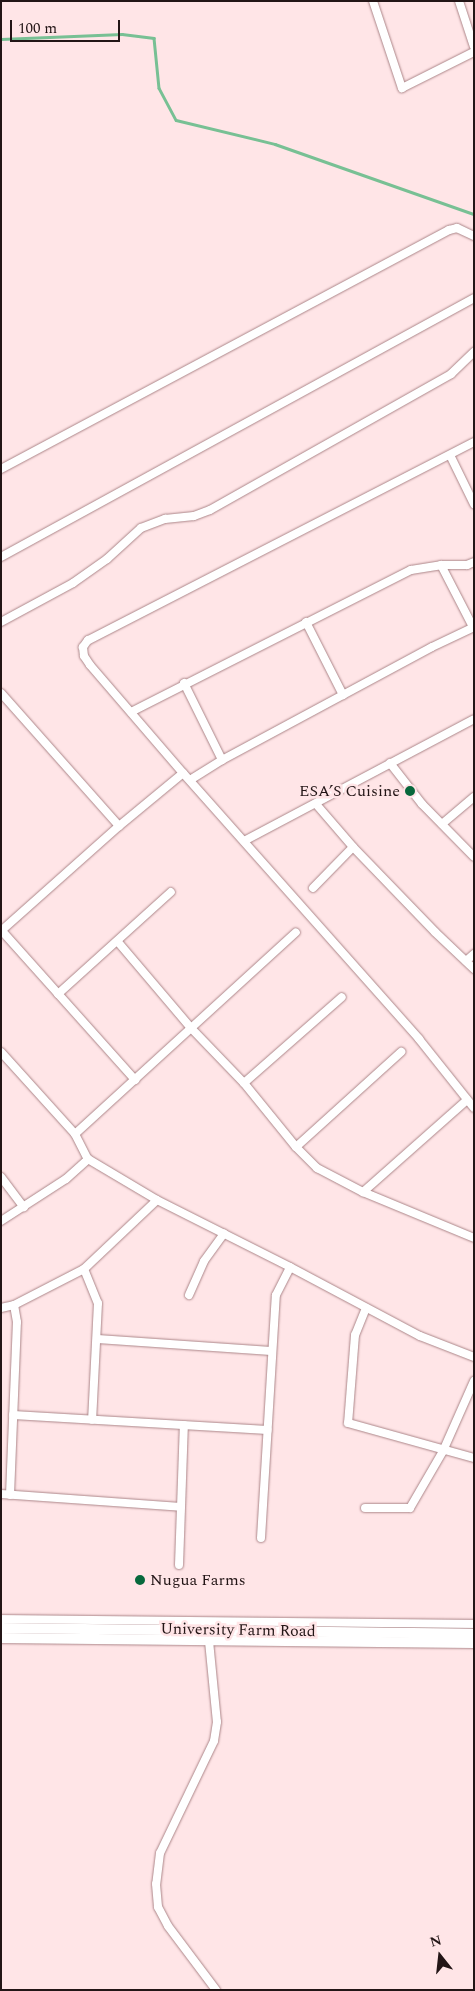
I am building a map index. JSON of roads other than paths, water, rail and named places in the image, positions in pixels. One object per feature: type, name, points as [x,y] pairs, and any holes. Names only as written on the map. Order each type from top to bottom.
[{"type":"street","points":[[373,1],[402,88],[474,52]]},
{"type":"street","points":[[459,1],[474,48]]},
{"type":"street","points":[[1,469],[449,230],[457,228],[474,236]]},
{"type":"street","points":[[1,557],[474,298]]},
{"type":"street","points":[[1,622],[74,583],[107,559],[141,528],[165,519],[194,516],[210,510],[451,374],[474,352]]},
{"type":"street","points":[[474,442],[88,640],[84,647],[84,656],[183,774],[419,1039],[474,1108]]},
{"type":"street","points":[[450,454],[474,504]]},
{"type":"street","points":[[131,712],[184,683],[411,570],[467,565],[474,562]]},
{"type":"street","points":[[190,780],[222,760],[473,627],[441,566]]},
{"type":"street","points":[[306,622],[343,695]]},
{"type":"street","points":[[184,683],[222,760]]},
{"type":"street","points":[[1,693],[119,826]]},
{"type":"street","points":[[244,841],[474,719]]},
{"type":"street","points":[[390,763],[442,824],[474,857]]},
{"type":"street","points":[[135,1080],[2,931],[119,826],[183,774]]},
{"type":"street","points":[[442,824],[474,797]]},
{"type":"street","points":[[316,804],[353,847],[435,932],[474,969]]},
{"type":"street","points":[[313,888],[353,847]]},
{"type":"street","points":[[58,994],[118,942],[171,892]]},
{"type":"street","points":[[75,1134],[296,932]]},
{"type":"street","points":[[118,942],[191,1028],[244,1083],[296,1147],[317,1168],[363,1192],[474,1238]]},
{"type":"street","points":[[466,961],[474,954]]},
{"type":"street","points":[[244,1083],[342,997]]},
{"type":"street","points":[[1,1052],[75,1134],[88,1159],[157,1200],[290,1267],[420,1336],[474,1357]]},
{"type":"street","points":[[296,1147],[402,1052]]},
{"type":"street","points":[[363,1192],[468,1100]]},
{"type":"street","points":[[1,1221],[66,1179],[88,1159]]},
{"type":"street","points":[[1,1177],[24,1206]]},
{"type":"street","points":[[1,1308],[14,1305],[84,1268],[157,1200]]},
{"type":"street","points":[[189,1295],[204,1261],[224,1233]]},
{"type":"street","points":[[261,1538],[271,1351],[276,1295],[290,1267]]},
{"type":"street","points":[[84,1268],[98,1303],[98,1340],[92,1420]]},
{"type":"street","points":[[10,1494],[17,1322],[14,1305]]},
{"type":"street","points":[[366,1308],[355,1335],[348,1423],[474,1458]]},
{"type":"street","points":[[98,1340],[271,1351]]},
{"type":"street","points":[[365,1508],[410,1508],[444,1451],[474,1381]]},
{"type":"street","points":[[13,1415],[268,1430]]},
{"type":"street","points":[[179,1565],[184,1425]]},
{"type":"street","points":[[1,1494],[181,1507]]},
{"type":"street","points":[[1,1619],[474,1624]]},
{"type":"street","name":"University Farm Road","points":[[1,1628],[474,1634]]},
{"type":"street","name":"University Farm Road","points":[[1,1638],[474,1643]]},
{"type":"street","points":[[210,1641],[217,1722],[214,1742],[160,1852],[156,1884],[158,1907],[165,1921],[186,1954],[216,1990]]},
{"type":"waterway","points":[[1,39],[122,34],[154,38],[159,88],[176,120],[275,144],[474,214]]},
{"type":"place","name":"ESA’S Cuisine","points":[[410,791]]},
{"type":"place","name":"Nugua Farms","points":[[140,1580]]}]
